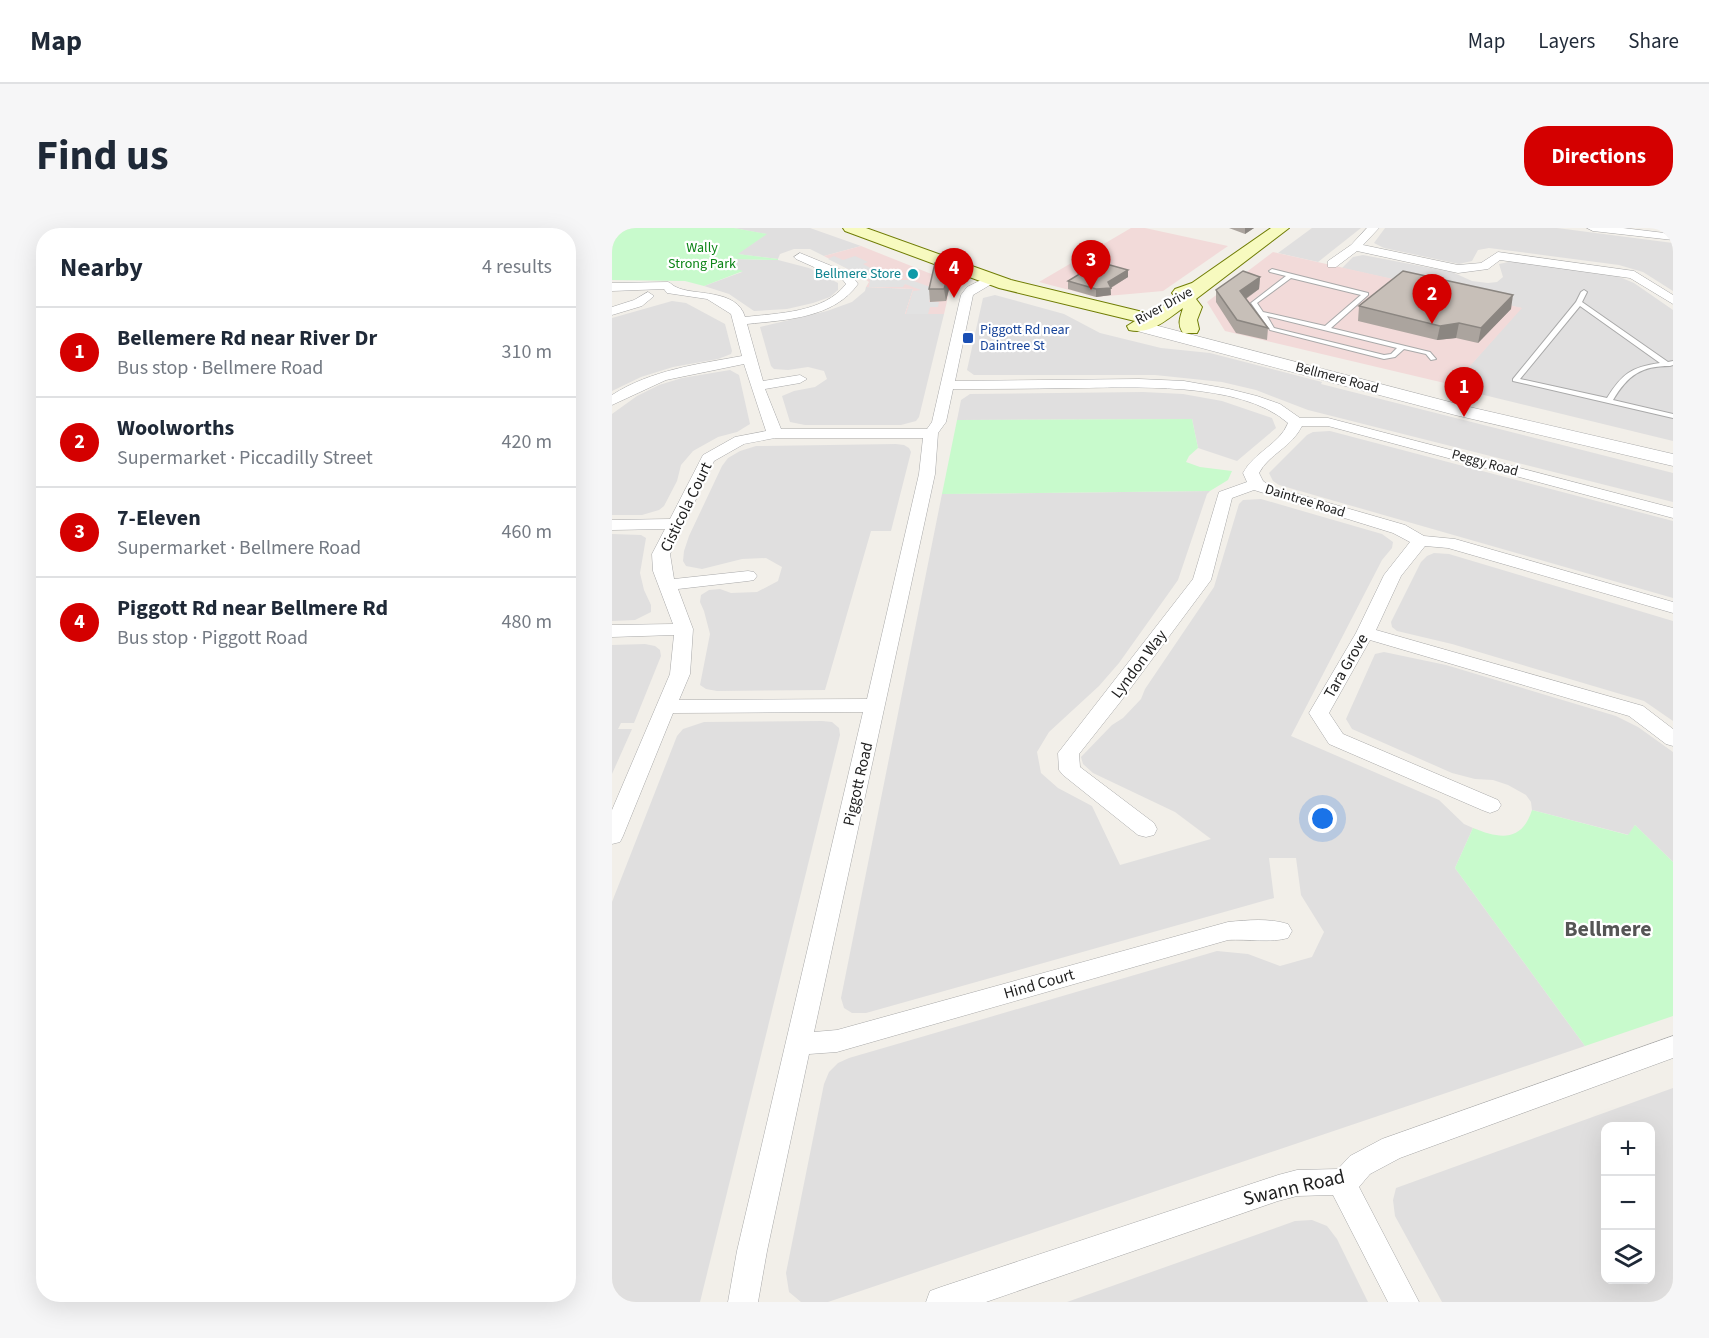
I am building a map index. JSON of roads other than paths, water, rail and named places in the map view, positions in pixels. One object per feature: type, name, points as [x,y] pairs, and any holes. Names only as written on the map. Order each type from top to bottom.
[{"type":"main road","name":"Bellmere Road","points":[[851,228],[998,281],[1029,295],[1146,319]]},
{"type":"main road","name":"River Drive","points":[[1146,319],[1192,293],[1281,228]]},
{"type":"main road","name":"Bellmere Road","points":[[998,281],[1146,319]]},
{"type":"main road","points":[[1190,329],[1188,320],[1193,307],[1192,293]]},
{"type":"street","points":[[1332,264],[1355,247],[1373,228]]},
{"type":"street","points":[[1593,228],[1673,237]]},
{"type":"street","points":[[1355,247],[1458,269],[1484,266],[1498,255],[1621,272],[1634,275],[1673,300]]},
{"type":"street","points":[[741,321],[804,312],[831,304],[848,294],[852,284],[847,277],[800,257]]},
{"type":"street","name":"Piggott Road","points":[[744,1302],[752,1251],[927,474],[931,433],[939,422],[968,295],[971,290],[998,281]]},
{"type":"street","points":[[612,287],[663,294],[670,290],[698,293],[720,300],[734,309],[741,321],[757,386],[775,434]]},
{"type":"street","points":[[612,311],[638,303],[645,292]]},
{"type":"street","name":"Bellmere Road","points":[[1146,319],[1673,453]]},
{"type":"street","name":"Bellmere Road","points":[[1146,319],[1483,416],[1673,460]]},
{"type":"street","points":[[612,401],[644,384],[677,373],[750,359]]},
{"type":"street","points":[[757,386],[800,379]]},
{"type":"street","points":[[946,385],[1159,383],[1195,386],[1230,392],[1262,403],[1283,411],[1296,422]]},
{"type":"street","name":"Daintree Road","points":[[1296,422],[1292,431],[1255,462],[1251,473],[1256,484],[1264,489],[1399,529],[1420,540],[1449,543],[1673,608]]},
{"type":"street","name":"Peggy Road","points":[[1296,422],[1328,422],[1673,513]]},
{"type":"street","name":"Cisticola Court","points":[[612,836],[680,674],[684,629],[662,571],[661,554],[708,458],[740,440],[775,434],[931,433]]},
{"type":"street","name":"Lyndon Way","points":[[1146,829],[1070,770],[1068,753],[1114,697],[1202,580],[1225,495],[1256,484]]},
{"type":"street","points":[[612,525],[675,524]]},
{"type":"street","name":"Tara Grove","points":[[1420,540],[1393,575],[1365,633],[1319,713],[1336,740],[1490,805]]},
{"type":"street","points":[[668,585],[748,576]]},
{"type":"street","points":[[612,631],[684,629]]},
{"type":"street","points":[[1365,633],[1636,711],[1673,739]]},
{"type":"street","points":[[666,707],[876,705]]},
{"type":"street","name":"Hind Court","points":[[799,1044],[837,1041],[1228,931],[1251,929],[1280,931]]},
{"type":"street","name":"Swann Road","points":[[942,1302],[1278,1188],[1297,1183],[1341,1182],[1353,1175],[1360,1165],[1375,1155],[1392,1148],[1673,1047]]},
{"type":"street","points":[[1341,1182],[1404,1302]]},
{"type":"lane","points":[[1272,271],[1366,294],[1328,328]]},
{"type":"lane","points":[[1291,275],[1254,303],[1273,330],[1384,357],[1393,356],[1402,347]]},
{"type":"lane","points":[[1584,292],[1578,303],[1515,380],[1673,416]]},
{"type":"lane","points":[[1578,303],[1671,365]]},
{"type":"lane","points":[[1260,313],[1428,353],[1433,360]]},
{"type":"lane","points":[[1609,401],[1626,375],[1638,368],[1671,365]]},
{"type":"place","name":"Bellmere Store","points":[[913,274]]},
{"type":"place","name":"7-Eleven","points":[[1091,290]]},
{"type":"place","name":"Piggott Rd near Bellmere Rd","points":[[954,298]]},
{"type":"place","name":"Woolworths","points":[[1432,324]]},
{"type":"place","name":"Piggott Rd near Daintree St","points":[[968,338]]},
{"type":"place","name":"Bellemere Rd near River Dr","points":[[1464,417]]},
{"type":"district","name":"Bellmere","points":[[1608,929]]},
{"type":"park label","name":"Wally Strong Park","points":[[702,256]]}]
